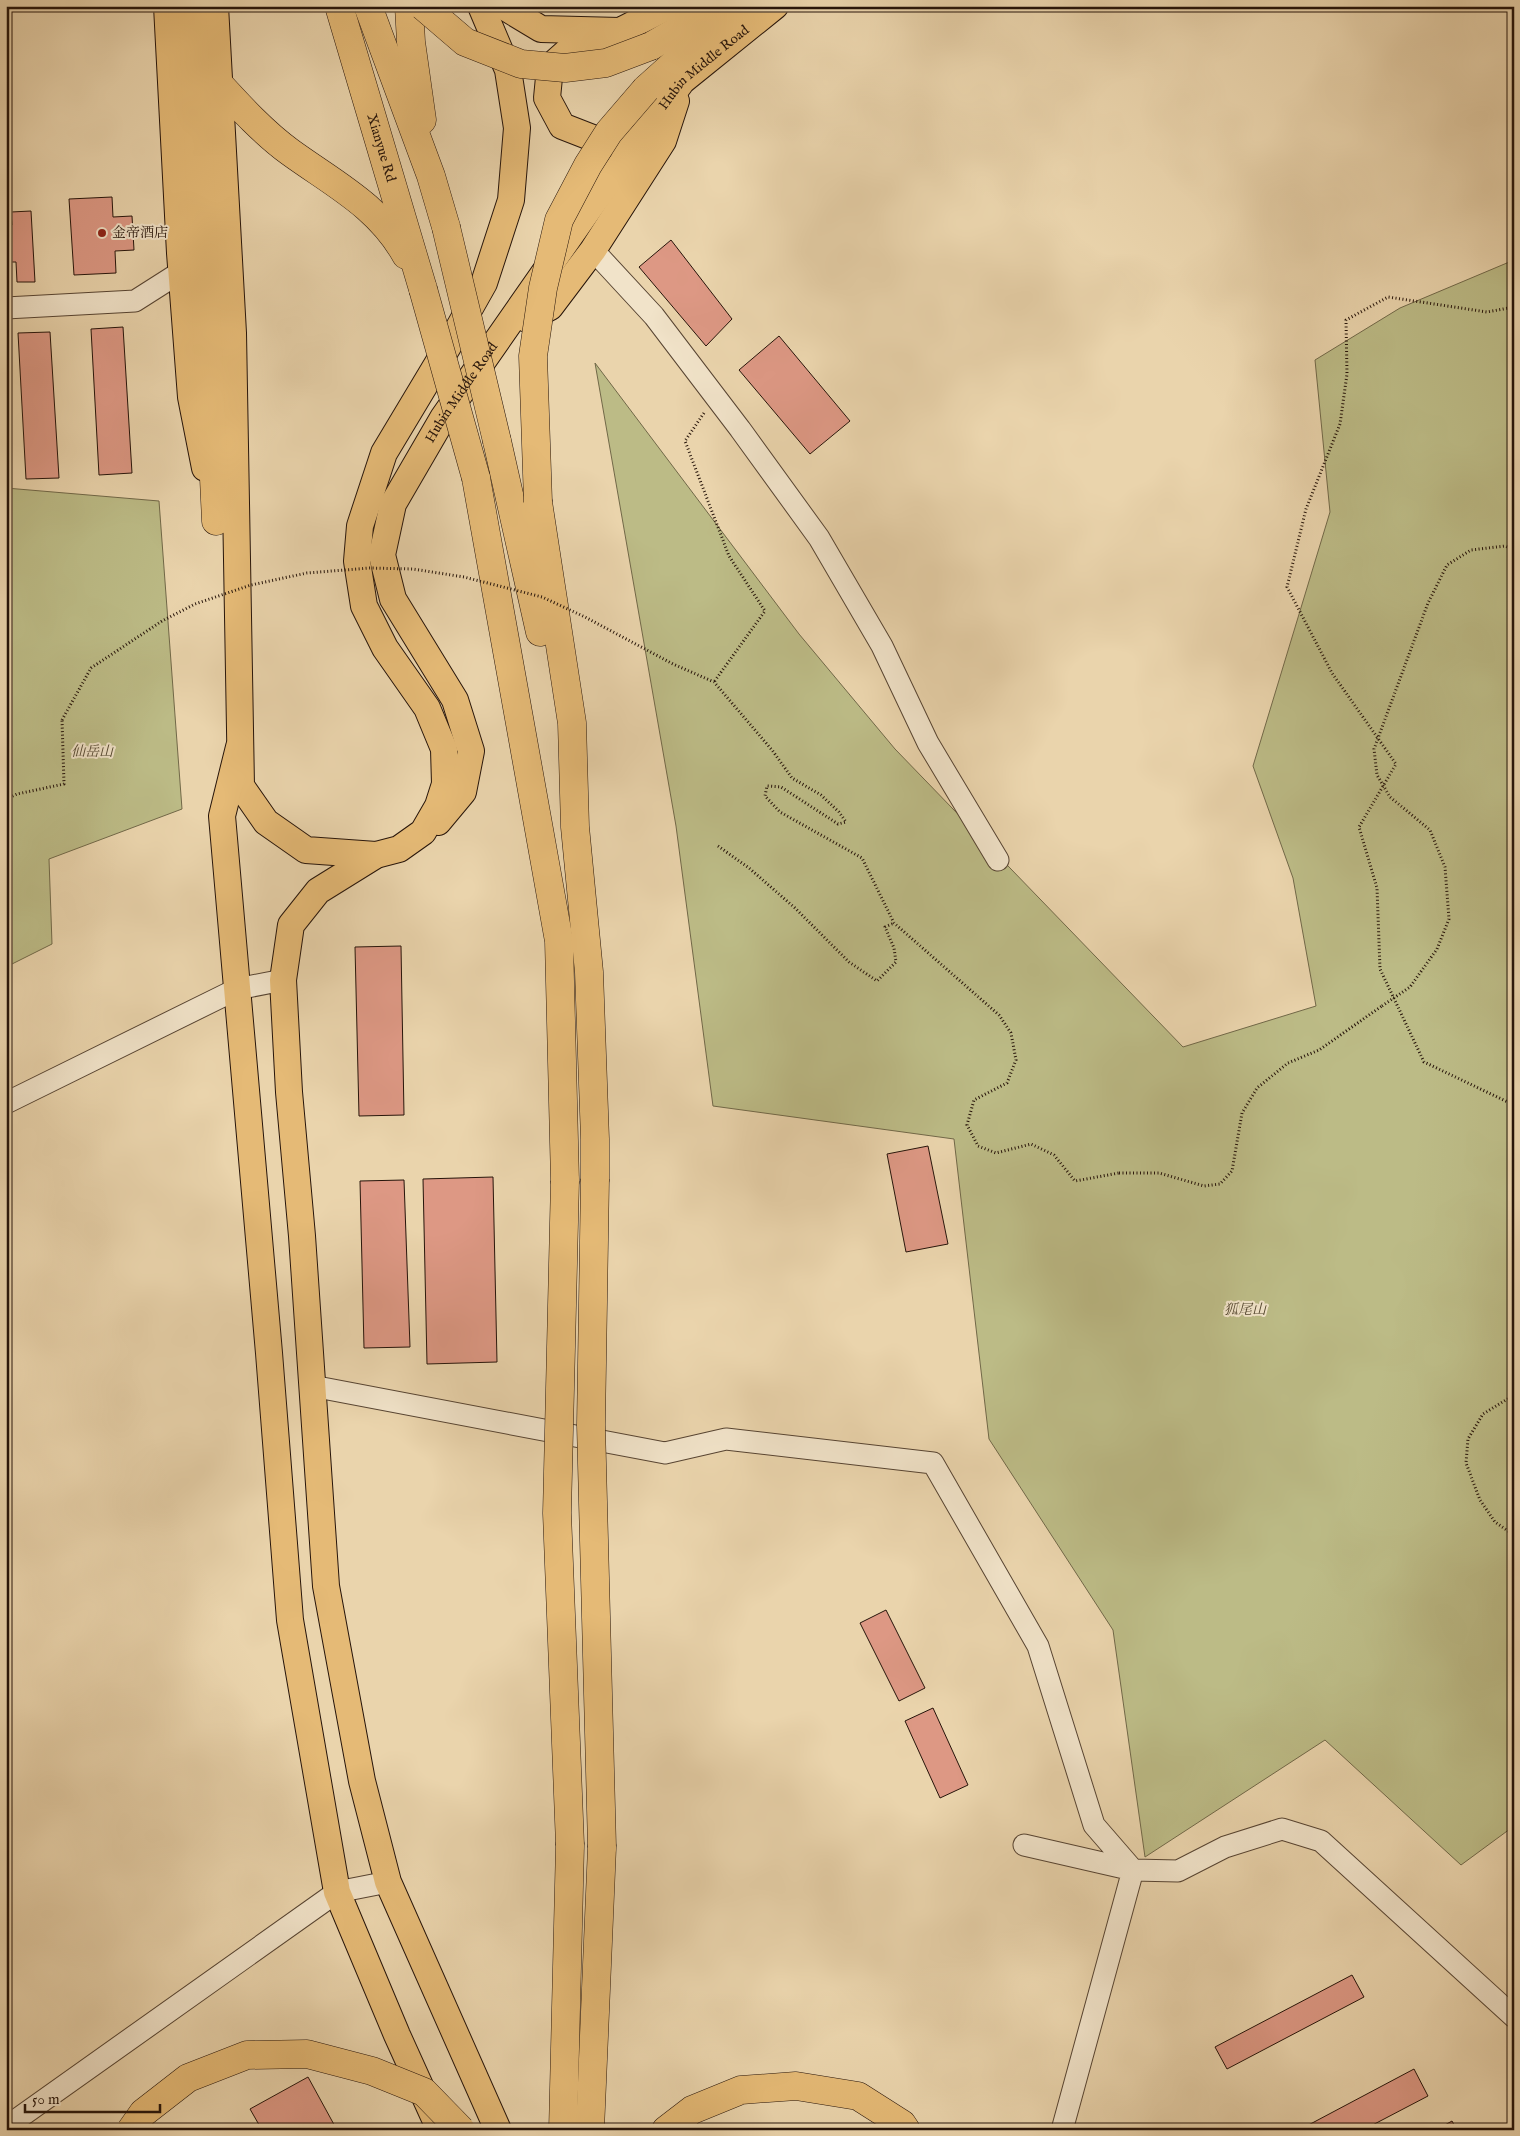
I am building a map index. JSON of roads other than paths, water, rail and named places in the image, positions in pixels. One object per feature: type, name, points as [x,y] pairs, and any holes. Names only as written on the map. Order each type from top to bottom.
[{"type":"highway","points":[[192,6],[216,522]]},
{"type":"highway","name":"Xianyue Rd","points":[[339,6],[424,288]]},
{"type":"highway","points":[[368,6],[431,176],[446,226],[538,620],[575,828]]},
{"type":"highway","points":[[409,6],[412,42],[431,176]]},
{"type":"highway","points":[[424,6],[465,42],[521,64],[565,68],[606,63],[651,46],[682,28],[710,6]]},
{"type":"highway","points":[[590,2130],[602,1847],[591,1426],[595,1139],[589,972],[575,828],[572,723],[538,502],[533,356],[543,288],[559,220],[588,165],[610,132],[646,89],[696,44],[743,6]]},
{"type":"highway","points":[[219,84],[253,120],[290,152],[367,206],[396,238],[424,288],[476,478],[559,941],[565,1181],[557,1513],[570,1845],[564,2130]]},
{"type":"highway","points":[[131,2130],[144,2114],[188,2078],[247,2055],[308,2054],[372,2070],[424,2092],[461,2130]]},
{"type":"highway","points":[[666,2130],[692,2110],[741,2090],[796,2086],[858,2096],[902,2124],[906,2130]]},
{"type":"main road","points":[[167,6],[179,243],[191,397],[238,644]]},
{"type":"main road","points":[[215,6],[233,333],[241,786],[266,822],[306,850],[376,855]]},
{"type":"main road","points":[[423,832],[438,806],[445,784],[444,749],[427,708],[385,648],[364,606],[357,561],[360,526],[384,453],[453,338],[484,282],[511,200],[517,128],[508,70],[481,6]]},
{"type":"main road","points":[[503,6],[540,29],[620,31]]},
{"type":"main road","points":[[639,140],[603,142],[562,126],[547,98],[550,67],[577,43],[620,31],[669,6]]},
{"type":"main road","name":"Hubin Middle Road","points":[[376,855],[399,849],[443,818],[464,792],[471,751],[456,700],[392,599],[382,555],[394,504],[443,418],[682,81],[775,6]]},
{"type":"main road","points":[[502,333],[550,307],[592,250],[663,141],[682,81]]},
{"type":"main road","points":[[239,747],[222,816],[290,1620],[337,1892],[397,2035],[440,2130]]},
{"type":"main road","points":[[376,855],[318,891],[291,925],[283,980],[289,1092],[302,1236],[326,1586],[362,1781],[388,1882],[498,2130]]},
{"type":"street","points":[[592,250],[654,316],[819,538],[882,646],[928,743],[998,860]]},
{"type":"street","points":[[6,308],[135,301],[180,273]]},
{"type":"street","points":[[6,1103],[237,989],[283,980]]},
{"type":"street","points":[[312,1386],[665,1453],[726,1439],[933,1463],[1038,1646],[1094,1825],[1133,1870]]},
{"type":"street","points":[[1024,1845],[1133,1870],[1178,1871],[1225,1847],[1282,1829],[1321,1842],[1514,2017]]},
{"type":"street","points":[[1062,2130],[1133,1870]]},
{"type":"street","points":[[6,2127],[337,1892],[388,1882]]},
{"type":"place","name":"金帝酒店","points":[[102,233]]},
{"type":"park label","name":"仙岳山","points":[[92,752]]},
{"type":"park label","name":"狐尾山","points":[[1245,1310]]}]
